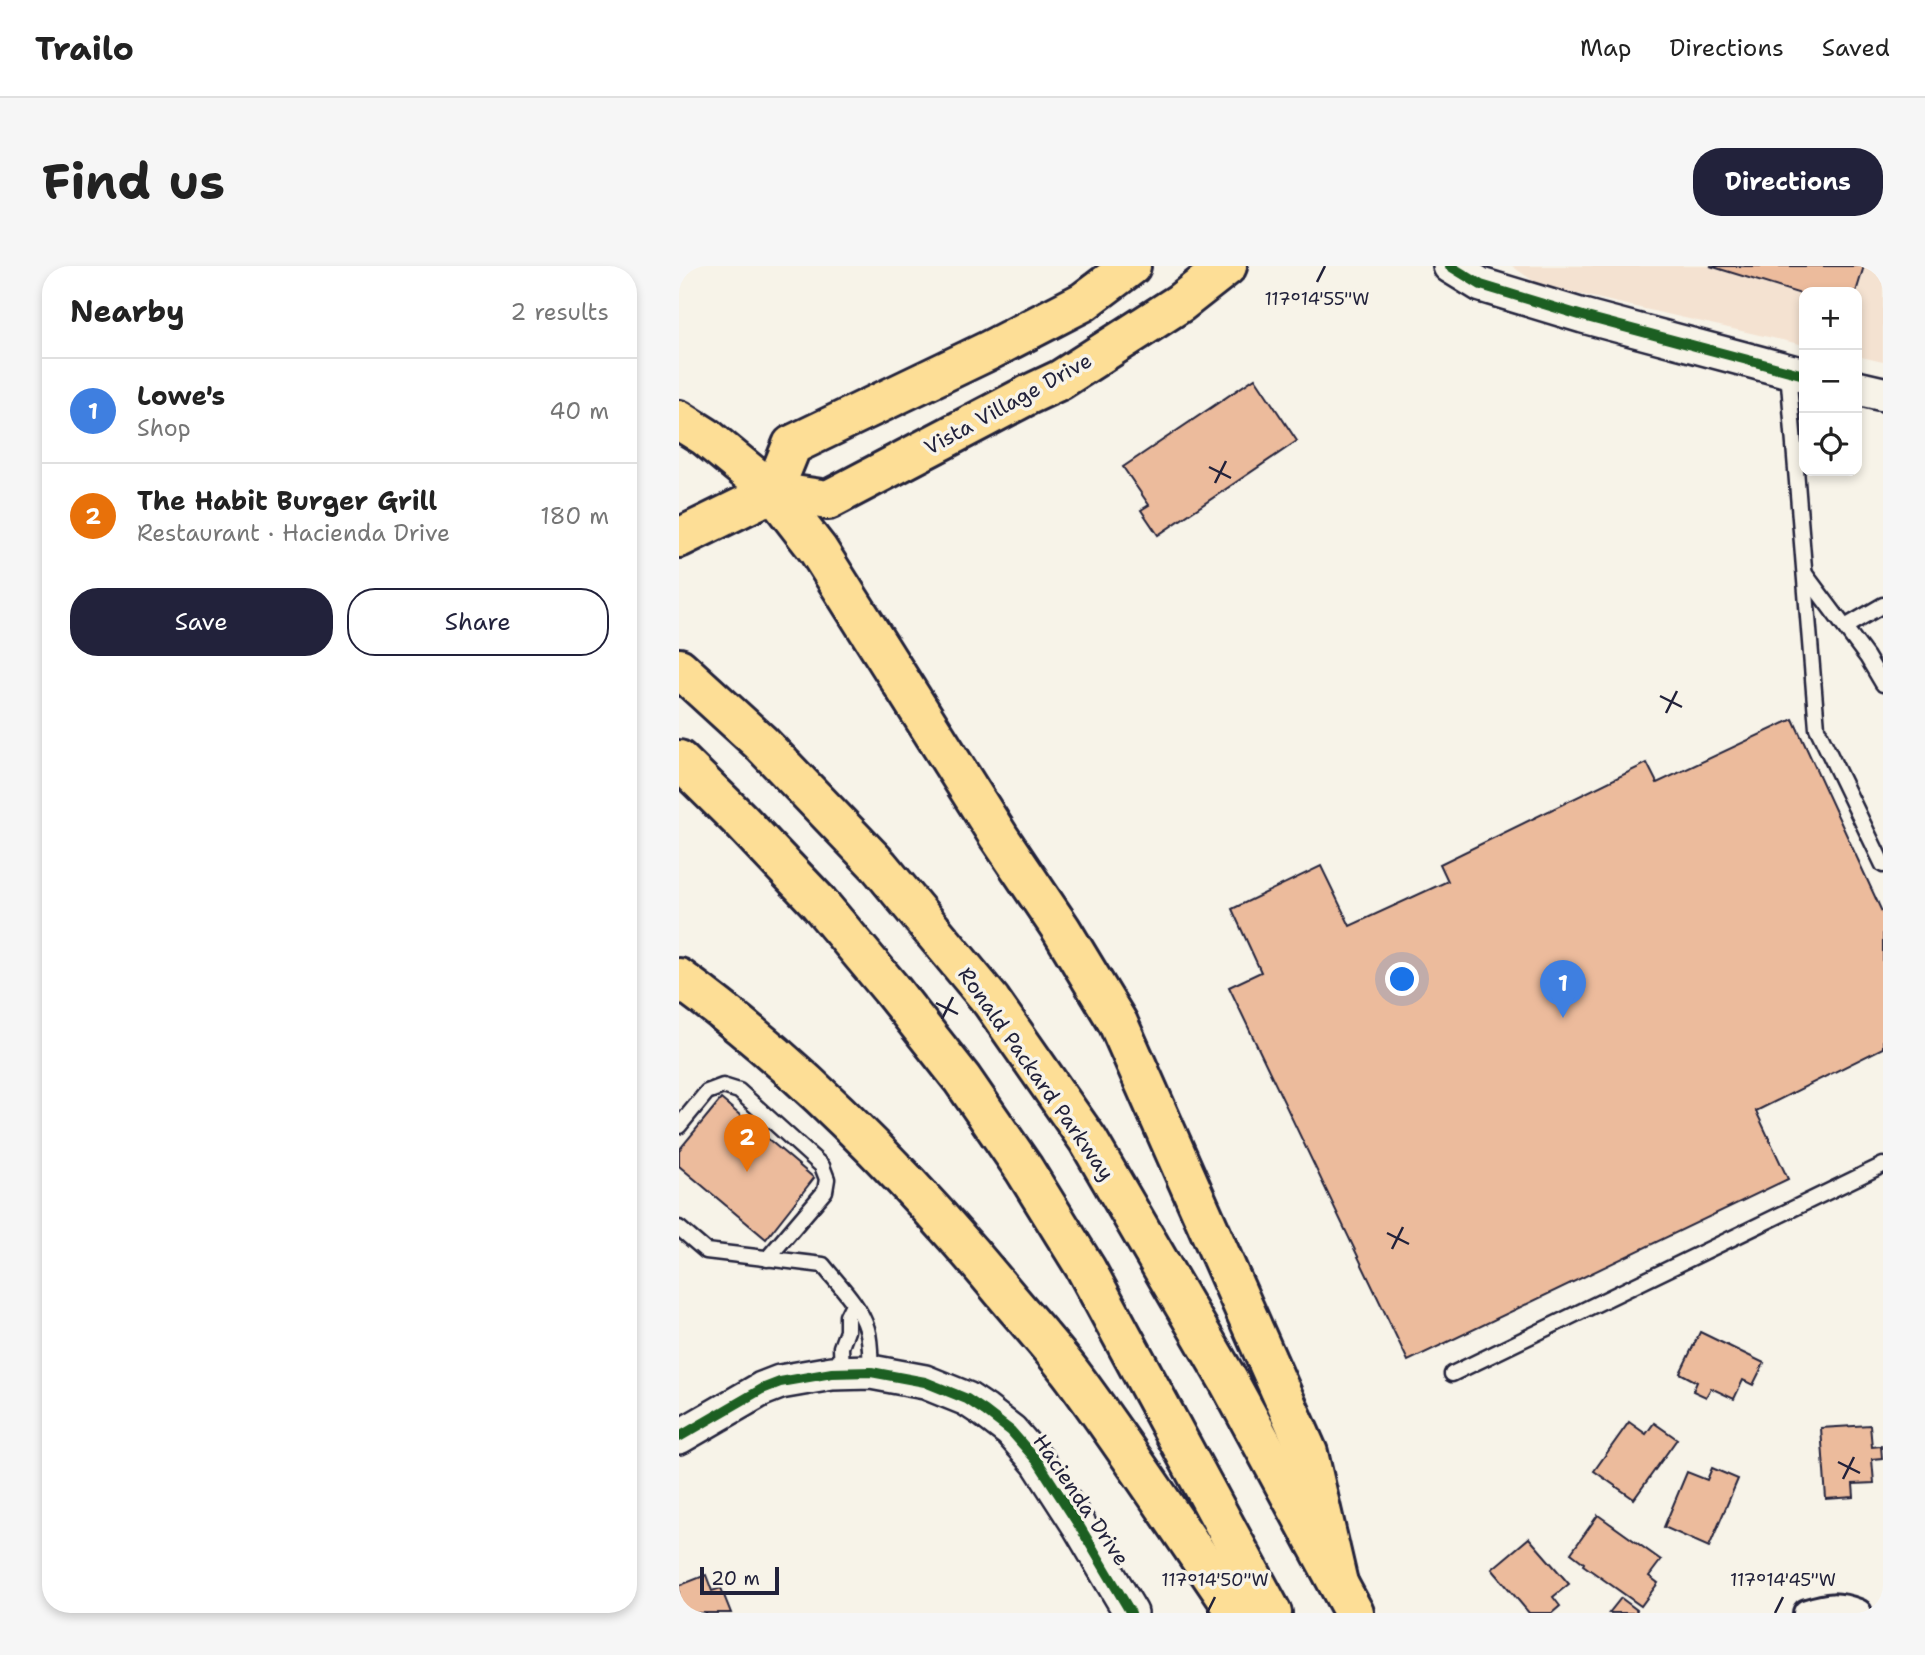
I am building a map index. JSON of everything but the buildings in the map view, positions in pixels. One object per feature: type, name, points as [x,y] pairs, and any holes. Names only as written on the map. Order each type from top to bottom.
[{"type":"main road","points":[[679,538],[773,492],[792,445],[1083,302],[1131,266]]},
{"type":"main road","name":"Vista Village Drive","points":[[773,492],[828,500],[1060,380],[1193,295],[1227,266]]},
{"type":"main road","points":[[679,420],[706,437],[773,492],[818,550],[992,826],[1061,929],[1118,1023],[1308,1453],[1346,1598]]},
{"type":"main road","name":"Ronald Packard Parkway","points":[[679,668],[761,743],[879,866],[991,1001],[1088,1140],[1229,1382],[1346,1598]]},
{"type":"main road","points":[[679,760],[819,903],[963,1079],[1024,1169],[1086,1269],[1272,1613]]},
{"type":"main road","points":[[679,978],[778,1058],[839,1114],[882,1156],[972,1254],[1072,1375],[1237,1613]]},
{"type":"street","points":[[1450,266],[1481,285],[1584,316],[1796,372]]},
{"type":"street","points":[[1862,389],[1883,394]]},
{"type":"street","name":"Hacienda Drive","points":[[679,1437],[762,1389],[780,1382],[832,1373],[856,1373],[925,1382],[967,1399],[1011,1431],[1038,1462],[1131,1613]]},
{"type":"street","points":[[1807,1613],[1826,1606],[1843,1607],[1858,1613]]},
{"type":"lane","points":[[1796,372],[1804,572],[1817,728],[1883,864]]},
{"type":"lane","points":[[1804,572],[1867,657],[1883,684]]},
{"type":"lane","points":[[1845,627],[1883,605]]},
{"type":"lane","points":[[679,1126],[707,1092],[723,1086],[739,1091],[822,1166],[827,1179],[825,1191],[767,1259]]},
{"type":"lane","points":[[1453,1374],[1883,1165]]},
{"type":"lane","points":[[679,1228],[706,1251],[823,1265],[867,1327],[870,1345],[856,1373]]},
{"type":"lane","points":[[853,1304],[847,1315],[847,1331],[841,1348],[856,1373]]},
{"type":"shaded area","points":[[1512,266],[1883,266],[1883,362],[1862,357],[1862,287],[1799,287],[1799,344],[1539,285]]},
{"type":"cycle path","points":[[1450,266],[1481,285],[1583,316],[1799,374]]},
{"type":"cycle path","points":[[679,1437],[762,1389],[780,1382],[832,1373],[871,1372],[925,1382],[967,1399],[1011,1431],[1038,1462],[1131,1613]]},
{"type":"place","name":"Lowe's","points":[[1563,1018]]},
{"type":"place","name":"The Habit Burger Grill","points":[[747,1172]]}]
